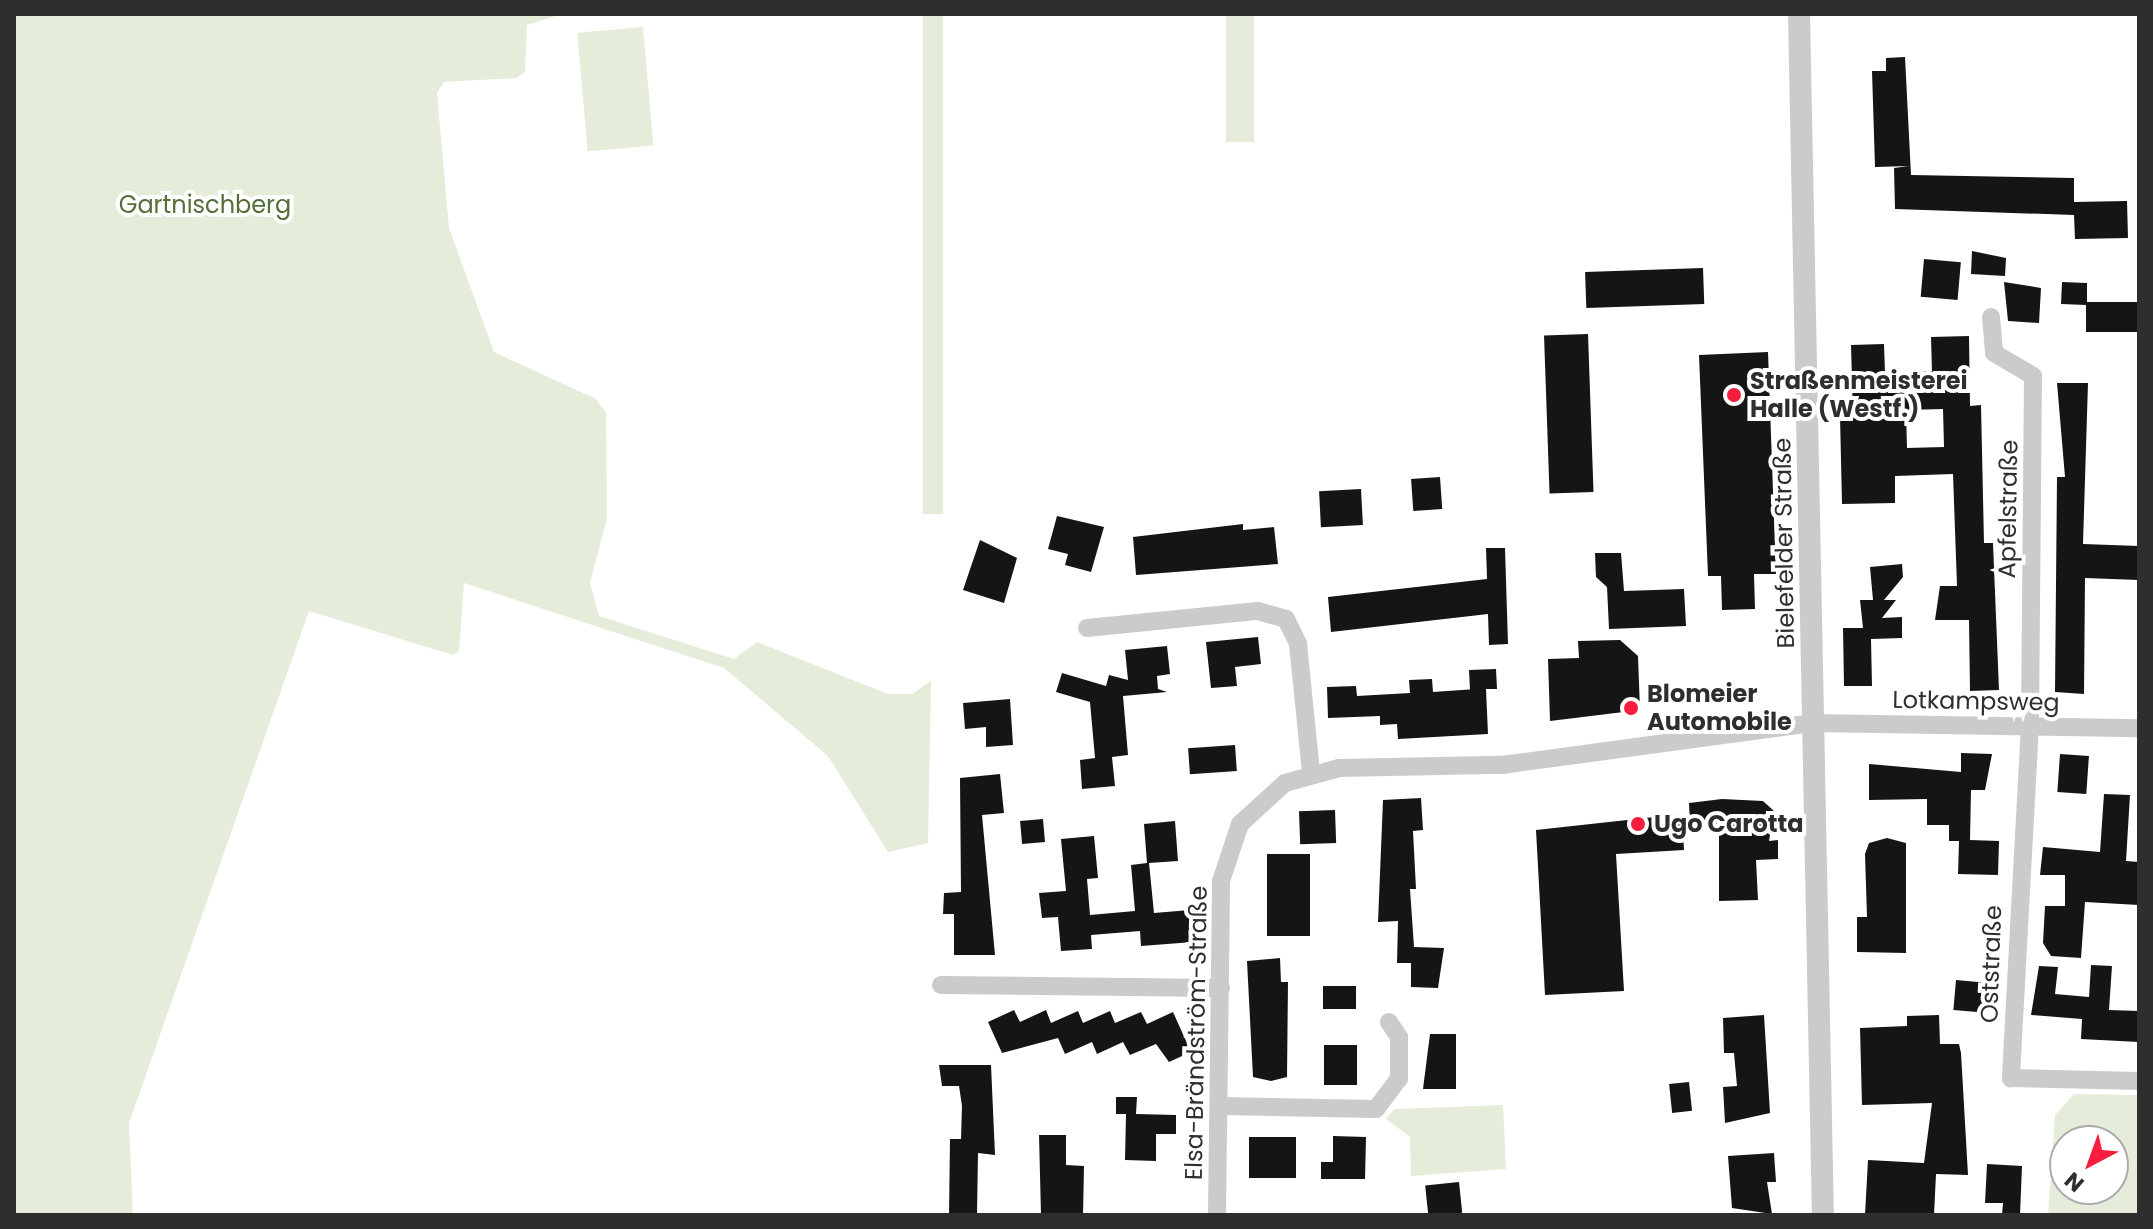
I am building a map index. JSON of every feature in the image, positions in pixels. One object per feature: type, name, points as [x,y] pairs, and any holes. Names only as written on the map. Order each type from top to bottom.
[{"type":"street","name":"Bielefelder Straße","points":[[1799,14],[1823,1215]]},
{"type":"street","name":"Apfelstraße","points":[[1991,317],[1994,353],[2033,376],[2030,725]]},
{"type":"street","points":[[1087,628],[1258,611],[1286,619],[1298,644],[1311,771]]},
{"type":"street","name":"Lotkampsweg","points":[[1812,723],[2139,728]]},
{"type":"street","name":"Elsa-Brändström-Straße","points":[[1217,1215],[1221,988],[1228,852],[1261,800],[1311,771],[1502,765],[1812,723]]},
{"type":"street","name":"Oststraße","points":[[2030,725],[2011,1078],[2139,1081]]},
{"type":"street","points":[[941,985],[1221,988]]},
{"type":"street","points":[[1221,1106],[1376,1109],[1399,1079],[1399,1037],[1389,1022]]},
{"type":"green space","name":"Gartnischberg","points":[[14,14],[562,14],[527,25],[525,72],[516,78],[444,82],[437,93],[449,228],[494,352],[596,399],[606,413],[607,518],[590,583],[599,616],[734,659],[757,642],[888,694],[912,694],[931,681],[928,843],[888,852],[828,756],[724,668],[464,583],[459,651],[453,655],[309,611],[129,1123],[133,1215],[14,1215]]},
{"type":"green space","points":[[923,14],[943,14],[943,514],[923,514]]},
{"type":"green space","points":[[1226,14],[1254,14],[1254,142],[1226,142]]},
{"type":"green space","points":[[643,27],[653,146],[588,151],[577,33]]},
{"type":"green space","points":[[2074,1094],[2139,1095],[2139,1215],[2048,1215],[2049,1201],[2049,1205],[2129,1205],[2129,1125],[2054,1125],[2055,1115]]},
{"type":"green space","points":[[1503,1105],[1506,1169],[1411,1176],[1410,1137],[1386,1119],[1394,1109]]},
{"type":"building","points":[[1905,57],[1911,175],[2074,178],[2074,202],[2127,201],[2128,238],[2075,239],[2074,215],[1895,209],[1894,168],[1909,166],[1875,167],[1872,71],[1886,71],[1886,58]]},
{"type":"building","points":[[1972,251],[2006,258],[2005,276],[1971,274]]},
{"type":"building","points":[[1924,259],[1961,262],[1958,300],[1921,297]]},
{"type":"building","points":[[1703,268],[1704,304],[1586,308],[1585,272]]},
{"type":"building","points":[[2004,282],[2041,288],[2039,323],[2008,321]]},
{"type":"building","points":[[2062,282],[2087,283],[2087,302],[2139,302],[2139,332],[2086,332],[2086,305],[2061,304]]},
{"type":"building","points":[[1588,334],[1594,492],[1550,493],[1544,336]]},
{"type":"building","points":[[1969,336],[1970,406],[1981,405],[1984,543],[1993,543],[1999,690],[1970,691],[1969,620],[1935,620],[1940,586],[1957,586],[1953,474],[1895,476],[1895,503],[1842,504],[1840,416],[1853,416],[1851,345],[1884,344],[1885,373],[1932,371],[1931,337]],"holes":[[[1943,409],[1944,447],[1907,448],[1906,410]]]},
{"type":"building","points":[[1768,352],[1776,574],[1754,574],[1755,609],[1722,610],[1721,576],[1708,576],[1699,355]]},
{"type":"building","points":[[2057,383],[2088,383],[2083,544],[2139,546],[2139,580],[2085,578],[2084,694],[2055,692],[2057,477],[2065,477]]},
{"type":"building","points":[[1440,477],[1442,509],[1413,511],[1411,479]]},
{"type":"building","points":[[1361,489],[1363,525],[1321,527],[1319,491]]},
{"type":"building","points":[[1057,516],[1104,527],[1091,572],[1065,565],[1068,554],[1048,549]]},
{"type":"building","points":[[1243,524],[1243,530],[1274,527],[1278,564],[1136,575],[1133,537]]},
{"type":"building","points":[[980,540],[1017,558],[1004,603],[963,590]]},
{"type":"building","points":[[1486,548],[1505,548],[1508,644],[1489,645],[1488,614],[1331,632],[1328,597],[1487,579]]},
{"type":"building","points":[[1595,553],[1621,553],[1624,591],[1684,589],[1686,626],[1609,629],[1607,587],[1596,577]]},
{"type":"building","points":[[1902,564],[1903,577],[1884,600],[1896,600],[1882,618],[1902,617],[1902,638],[1871,639],[1872,686],[1844,686],[1843,628],[1863,628],[1860,600],[1873,600],[1870,567]]},
{"type":"building","points":[[1258,637],[1261,664],[1235,667],[1237,686],[1211,688],[1206,642]]},
{"type":"building","points":[[1620,640],[1638,656],[1640,710],[1550,721],[1548,659],[1579,658],[1578,641]]},
{"type":"building","points":[[1167,646],[1170,674],[1157,676],[1158,689],[1167,692],[1123,696],[1128,755],[1112,757],[1115,786],[1082,789],[1080,760],[1095,758],[1090,702],[1056,692],[1062,673],[1106,686],[1109,675],[1128,680],[1125,650]]},
{"type":"building","points":[[1496,669],[1497,689],[1486,689],[1488,734],[1398,739],[1397,724],[1380,725],[1380,716],[1328,718],[1327,687],[1356,686],[1357,696],[1410,693],[1409,680],[1432,679],[1433,692],[1470,689],[1469,670]]},
{"type":"building","points":[[1010,699],[1013,745],[986,747],[986,727],[965,729],[963,703]]},
{"type":"building","points":[[1235,745],[1237,771],[1190,774],[1188,748]]},
{"type":"building","points":[[1961,753],[1992,754],[1985,790],[1971,790],[1970,840],[1999,841],[1998,875],[1958,874],[1959,841],[1949,841],[1949,825],[1927,825],[1927,799],[1869,800],[1869,764],[1961,772]]},
{"type":"building","points":[[2060,754],[2089,756],[2086,794],[2057,792]]},
{"type":"building","points":[[1000,774],[1004,813],[982,815],[995,955],[954,955],[954,914],[943,914],[944,893],[961,892],[960,778]]},
{"type":"building","points":[[2104,794],[2130,795],[2126,861],[2139,862],[2139,905],[2085,902],[2081,958],[2051,956],[2043,943],[2045,906],[2065,906],[2065,875],[2040,875],[2043,847],[2100,852]]},
{"type":"building","points":[[1421,798],[1423,830],[1413,831],[1416,889],[1410,889],[1414,947],[1444,948],[1438,988],[1411,987],[1411,963],[1397,963],[1398,921],[1378,922],[1383,800]]},
{"type":"building","points":[[1722,799],[1763,801],[1774,811],[1769,841],[1778,840],[1778,859],[1756,860],[1758,900],[1719,901],[1719,824],[1690,824],[1689,803]]},
{"type":"building","points":[[1335,810],[1336,843],[1300,844],[1299,811]]},
{"type":"building","points":[[1682,814],[1684,850],[1616,854],[1624,991],[1545,995],[1536,830]]},
{"type":"building","points":[[1043,819],[1045,842],[1022,844],[1020,821]]},
{"type":"building","points":[[1175,821],[1178,861],[1149,863],[1154,913],[1190,910],[1193,942],[1141,946],[1140,931],[1091,935],[1092,949],[1061,951],[1058,917],[1042,918],[1039,893],[1066,891],[1061,839],[1094,836],[1098,878],[1087,879],[1090,915],[1135,911],[1131,865],[1147,863],[1144,824]]},
{"type":"building","points":[[1887,838],[1906,843],[1906,953],[1857,952],[1857,917],[1867,917],[1865,854],[1869,843]]},
{"type":"building","points":[[1267,854],[1310,854],[1310,936],[1267,936]]},
{"type":"building","points":[[1280,958],[1281,982],[1288,982],[1287,1077],[1271,1081],[1253,1077],[1247,961]]},
{"type":"building","points":[[2091,965],[2112,966],[2109,1010],[2139,1011],[2139,1042],[2081,1039],[2082,1019],[2031,1015],[2039,966],[2058,967],[2055,994],[2089,997]]},
{"type":"building","points":[[1956,980],[1989,983],[1986,1013],[1953,1010]]},
{"type":"building","points":[[1323,986],[1356,986],[1356,1009],[1323,1009]]},
{"type":"building","points":[[1014,1010],[1020,1022],[1046,1010],[1051,1023],[1078,1011],[1083,1023],[1110,1011],[1115,1023],[1141,1012],[1147,1024],[1173,1012],[1191,1052],[1169,1062],[1156,1044],[1130,1055],[1123,1042],[1097,1054],[1092,1042],[1065,1054],[1058,1038],[1002,1053],[988,1022]]},
{"type":"building","points":[[1764,1015],[1770,1113],[1725,1123],[1723,1087],[1737,1086],[1734,1053],[1724,1053],[1723,1018]]},
{"type":"building","points":[[1939,1015],[1940,1044],[1959,1044],[1961,1053],[1968,1175],[1936,1174],[1934,1215],[1865,1215],[1868,1160],[1924,1163],[1932,1103],[1862,1105],[1860,1028],[1907,1026],[1907,1016]]},
{"type":"building","points":[[1430,1034],[1456,1034],[1456,1089],[1423,1089]]},
{"type":"building","points":[[1324,1045],[1357,1045],[1357,1085],[1324,1085]]},
{"type":"building","points":[[939,1065],[991,1065],[995,1155],[978,1153],[977,1215],[949,1215],[950,1139],[961,1139],[962,1106],[959,1086],[942,1086]]},
{"type":"building","points":[[1689,1082],[1692,1111],[1672,1113],[1669,1084]]},
{"type":"building","points":[[1116,1097],[1137,1097],[1136,1114],[1176,1115],[1176,1134],[1156,1134],[1156,1161],[1125,1160],[1126,1114],[1116,1114]]},
{"type":"building","points":[[1039,1135],[1066,1135],[1066,1165],[1084,1166],[1083,1215],[1041,1215]]},
{"type":"building","points":[[1333,1136],[1366,1137],[1365,1179],[1321,1179],[1321,1162],[1333,1162]]},
{"type":"building","points":[[1249,1137],[1296,1137],[1296,1178],[1249,1178]]},
{"type":"building","points":[[1774,1153],[1776,1182],[1767,1182],[1772,1214],[1732,1208],[1728,1156]]},
{"type":"building","points":[[1987,1164],[2022,1166],[2020,1215],[2002,1215],[2003,1203],[1985,1203]]},
{"type":"building","points":[[1459,1182],[1462,1213],[1428,1215],[1425,1186]]},
{"type":"place","name":"Straßenmeisterei Halle (Westf.)","points":[[1734,395]]},
{"type":"place","name":"Blomeier Automobile","points":[[1631,708]]},
{"type":"place","name":"Ugo Carotta","points":[[1638,824]]}]
